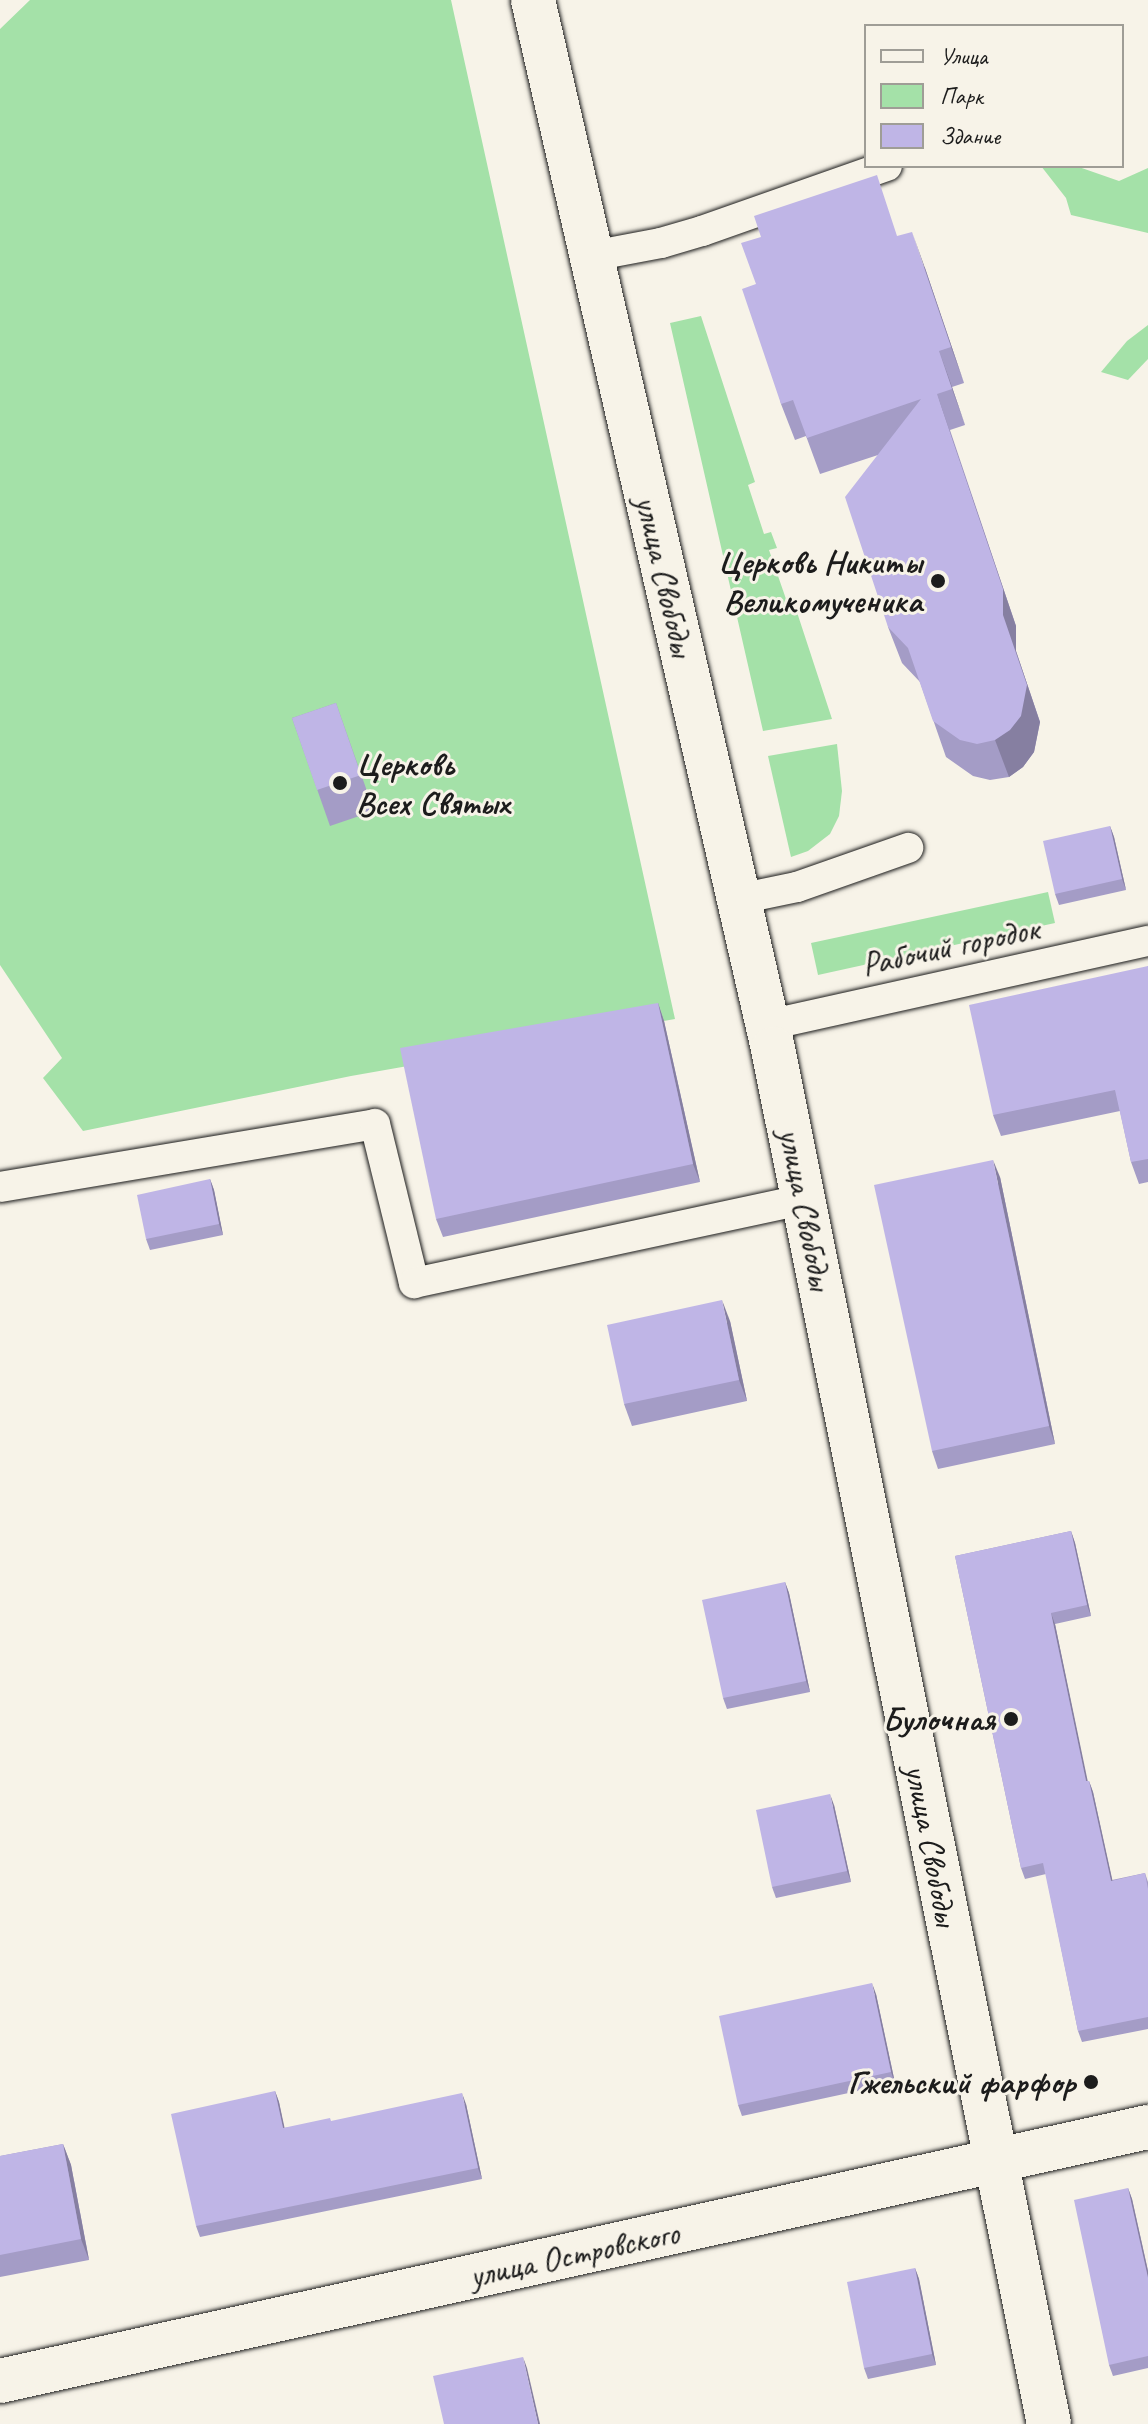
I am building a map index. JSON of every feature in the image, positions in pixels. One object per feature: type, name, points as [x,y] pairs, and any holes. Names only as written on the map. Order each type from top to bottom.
[{"type":"street","name":"улица Свободы","points":[[533,0],[768,1025],[1049,2424]]},
{"type":"street","name":"улица Островского","points":[[0,2381],[1148,2127]]},
{"type":"lane","points":[[592,256],[702,231],[881,168]]},
{"type":"lane","points":[[739,899],[797,887],[908,848]]},
{"type":"lane","name":"Рабочий городок","points":[[768,1025],[1148,941]]},
{"type":"lane","points":[[0,1187],[375,1124],[414,1283],[805,1199]]},
{"type":"green space","points":[[30,0],[451,0],[675,1019],[351,1076],[83,1131],[43,1078],[62,1058],[0,965],[0,29]]},
{"type":"green space","points":[[1043,168],[1082,168],[1119,181],[1148,168],[1148,233],[1071,215],[1066,198]]},
{"type":"green space","points":[[701,316],[755,482],[748,485],[764,534],[771,532],[777,548],[769,550],[786,599],[792,597],[832,719],[763,731],[670,323]]},
{"type":"green space","points":[[1148,325],[1148,359],[1128,380],[1101,372],[1127,341]]},
{"type":"green space","points":[[837,744],[842,791],[839,816],[830,834],[808,851],[791,857],[768,756]]},
{"type":"green space","points":[[1048,892],[1055,923],[818,975],[811,943]]},
{"type":"building","points":[[877,175],[897,236],[912,232],[951,347],[939,351],[952,389],[937,394],[1003,589],[1003,615],[1027,685],[1021,716],[1010,730],[995,740],[977,744],[960,740],[933,721],[908,648],[888,627],[845,497],[921,399],[807,438],[793,400],[781,404],[742,289],[756,284],[741,243],[761,237],[754,216]]},
{"type":"building","points":[[336,703],[361,775],[317,790],[292,718]]},
{"type":"building","points":[[1110,826],[1122,879],[1055,894],[1043,841]]},
{"type":"building","points":[[1148,966],[1148,1159],[1131,1162],[1115,1090],[993,1115],[969,1005]]},
{"type":"building","points":[[658,1003],[693,1164],[436,1219],[400,1048]]},
{"type":"building","points":[[993,1160],[1049,1426],[932,1451],[874,1185]]},
{"type":"building","points":[[210,1179],[219,1224],[146,1239],[137,1195]]},
{"type":"building","points":[[722,1300],[739,1380],[624,1404],[607,1325]]},
{"type":"building","points":[[1071,1531],[1087,1605],[1051,1613],[1086,1781],[1089,1781],[1111,1881],[1145,1873],[1148,1889],[1148,2017],[1078,2031],[1043,1863],[1021,1868],[955,1556]]},
{"type":"building","points":[[785,1582],[806,1681],[723,1698],[702,1600]]},
{"type":"building","points":[[830,1794],[847,1871],[772,1887],[756,1810]]},
{"type":"building","points":[[872,1983],[891,2072],[738,2105],[719,2016]]},
{"type":"building","points":[[275,2091],[283,2128],[462,2093],[478,2168],[196,2226],[171,2114]]},
{"type":"building","points":[[63,2144],[81,2239],[0,2255],[0,2156]]},
{"type":"building","points":[[1128,2188],[1148,2278],[1148,2356],[1109,2365],[1074,2200]]},
{"type":"building","points":[[915,2268],[932,2354],[864,2368],[847,2282]]},
{"type":"building","points":[[523,2357],[538,2424],[444,2424],[433,2376]]},
{"type":"place","name":"Церковь Никиты Великомученика","points":[[938,581]]},
{"type":"place","name":"Церковь Всех Святых","points":[[340,783]]},
{"type":"place","name":"Булочная","points":[[1011,1719]]},
{"type":"place","name":"Гжельский фарфор","points":[[1091,2082]]}]
